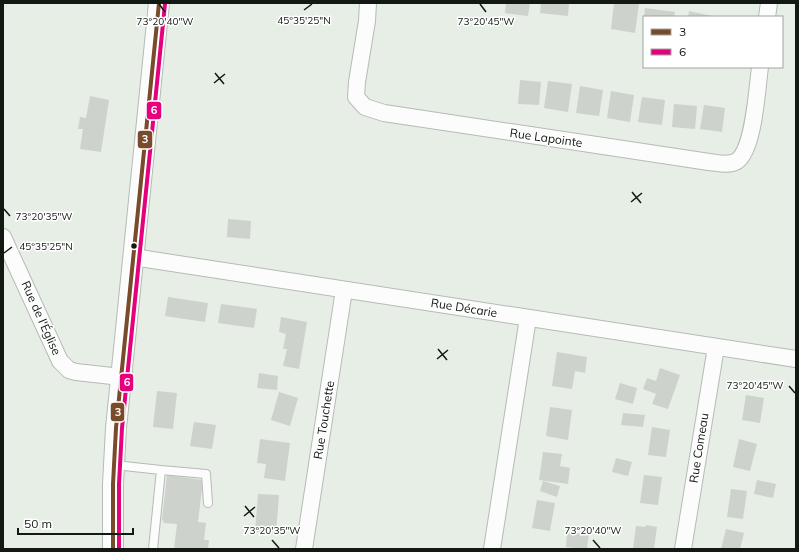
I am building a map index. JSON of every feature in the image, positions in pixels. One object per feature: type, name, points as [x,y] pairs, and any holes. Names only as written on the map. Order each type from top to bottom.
[{"type":"street","points":[[113,549],[114,465],[121,378],[159,3]]},
{"type":"street","name":"Rue Lapointe","points":[[368,3],[356,97],[365,107],[384,113],[694,160],[730,164],[736,162],[741,157],[750,141],[760,68]]},
{"type":"street","points":[[767,16],[769,3]]},
{"type":"street","name":"Rue de l'Église","points":[[3,237],[60,361],[69,370],[76,372],[121,378]]},
{"type":"street","name":"Rue Décarie","points":[[133,258],[796,359]]},
{"type":"street","name":"Rue Touchette","points":[[304,549],[344,290]]},
{"type":"street","points":[[492,549],[528,318]]},
{"type":"street","name":"Rue Comeau","points":[[683,549],[716,347]]},
{"type":"lane","points":[[114,465],[206,474],[208,503]]},
{"type":"lane","points":[[153,549],[161,470]]},
{"type":"building","points":[[506,3],[530,3],[528,16],[505,13]]},
{"type":"building","points":[[541,3],[569,3],[568,16],[540,13]]},
{"type":"building","points":[[614,3],[639,4],[635,33],[611,29]]},
{"type":"building","points":[[645,8],[675,12],[674,16],[644,16]]},
{"type":"building","points":[[689,11],[712,16],[688,16]]},
{"type":"building","points":[[520,80],[541,82],[539,105],[518,104]]},
{"type":"building","points":[[548,81],[572,84],[568,112],[544,108]]},
{"type":"building","points":[[580,86],[603,90],[599,116],[576,113]]},
{"type":"building","points":[[611,91],[634,95],[630,122],[607,118]]},
{"type":"building","points":[[90,96],[109,100],[101,152],[80,149],[83,129],[78,129],[80,117],[86,118]]},
{"type":"building","points":[[642,97],[665,100],[662,125],[638,122]]},
{"type":"building","points":[[674,104],[697,106],[695,129],[672,127]]},
{"type":"building","points":[[704,105],[725,108],[722,132],[700,129]]},
{"type":"building","points":[[228,219],[251,221],[250,239],[227,237]]},
{"type":"building","points":[[168,297],[208,303],[205,322],[165,316]]},
{"type":"building","points":[[221,304],[257,309],[254,328],[218,323]]},
{"type":"building","points":[[281,317],[307,322],[299,369],[283,366],[287,349],[283,349],[286,334],[279,332]]},
{"type":"building","points":[[557,352],[587,357],[585,373],[575,371],[572,389],[552,386]]},
{"type":"building","points":[[660,368],[680,375],[668,409],[652,404],[656,394],[643,389],[647,378],[656,381]]},
{"type":"building","points":[[259,373],[278,376],[277,390],[257,388]]},
{"type":"building","points":[[620,383],[637,388],[633,404],[615,399]]},
{"type":"building","points":[[157,391],[177,393],[173,429],[153,427]]},
{"type":"building","points":[[279,392],[298,398],[290,426],[271,420]]},
{"type":"building","points":[[746,395],[764,398],[760,423],[742,420]]},
{"type":"building","points":[[550,407],[572,410],[568,440],[546,436]]},
{"type":"building","points":[[623,413],[645,415],[643,427],[621,425]]},
{"type":"building","points":[[194,422],[216,425],[212,449],[190,446]]},
{"type":"building","points":[[652,427],[670,430],[666,457],[648,455]]},
{"type":"building","points":[[260,439],[290,443],[285,481],[264,478],[266,464],[257,463]]},
{"type":"building","points":[[739,439],[757,444],[750,471],[733,467]]},
{"type":"building","points":[[543,452],[562,454],[560,466],[570,468],[568,484],[539,480]]},
{"type":"building","points":[[616,458],[632,462],[628,476],[612,472]]},
{"type":"building","points":[[167,475],[203,480],[198,522],[206,523],[204,540],[209,540],[208,549],[174,549],[177,524],[164,523],[162,519]]},
{"type":"building","points":[[644,475],[662,477],[658,505],[640,503]]},
{"type":"building","points":[[757,480],[776,484],[773,498],[754,494]]},
{"type":"building","points":[[543,481],[560,486],[557,497],[540,491]]},
{"type":"building","points":[[731,489],[747,491],[743,519],[727,517]]},
{"type":"building","points":[[258,494],[279,495],[276,534],[255,532]]},
{"type":"building","points":[[537,500],[555,503],[550,531],[532,528]]},
{"type":"building","points":[[646,525],[657,527],[654,549],[633,549],[636,526],[645,527]]},
{"type":"building","points":[[726,529],[744,533],[740,549],[721,549]]},
{"type":"building","points":[[567,532],[589,534],[587,549],[566,547]]},
{"type":"transit line","name":"3","points":[[113,549],[113,484],[116,428],[159,3]]},
{"type":"transit line","name":"6","points":[[119,549],[119,484],[122,428],[165,4]]}]
